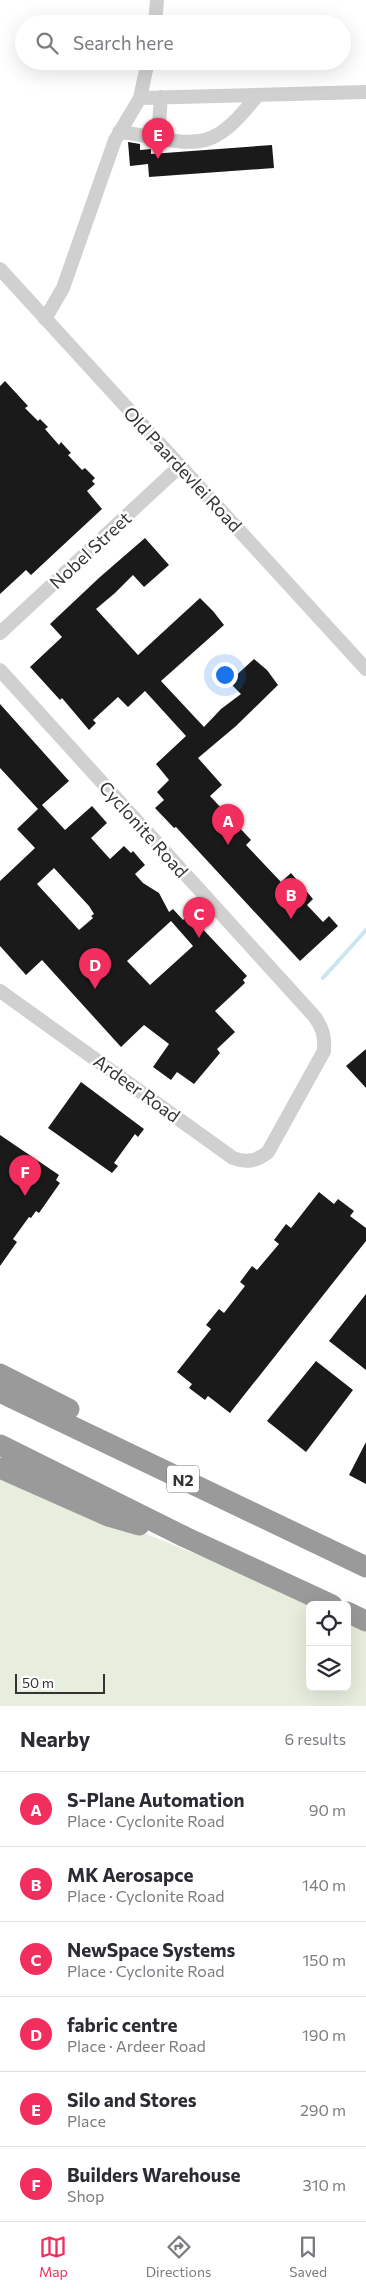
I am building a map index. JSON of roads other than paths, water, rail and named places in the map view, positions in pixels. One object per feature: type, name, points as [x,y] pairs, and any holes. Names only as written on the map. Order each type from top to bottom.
[{"type":"highway","points":[[0,1374],[202,1476],[241,1506]]},
{"type":"highway","name":"N2","points":[[0,1392],[366,1567]]},
{"type":"highway","points":[[0,1445],[185,1536],[323,1601]]},
{"type":"highway","points":[[0,1468],[108,1516],[185,1536]]},
{"type":"highway","points":[[351,1614],[366,1621]]},
{"type":"street","points":[[156,15],[157,0]]},
{"type":"street","points":[[45,319],[63,288],[119,132],[140,98],[146,70]]},
{"type":"street","points":[[140,98],[366,92]]},
{"type":"street","points":[[119,132],[182,142],[209,139],[224,130],[258,95]]},
{"type":"street","points":[[158,137],[160,98]]},
{"type":"street","name":"Old Paardevlei Road","points":[[0,269],[179,467],[366,669]]},
{"type":"street","name":"Nobel Street","points":[[0,633],[179,467]]},
{"type":"street","name":"Cyclonite Road","points":[[0,670],[322,1026],[325,1039],[324,1051],[274,1142]]},
{"type":"street","name":"Ardeer Road","points":[[0,991],[234,1158],[242,1161],[260,1158],[274,1142]]},
{"type":"waterway","points":[[323,978],[366,930]]},
{"type":"place","name":"Silo and Stores","points":[[158,159]]},
{"type":"place","name":"S-Plane Automation","points":[[228,845]]},
{"type":"place","name":"MK Aerosapce","points":[[291,919]]},
{"type":"place","name":"NewSpace Systems","points":[[199,938]]},
{"type":"place","name":"fabric centre","points":[[95,989]]},
{"type":"place","name":"Builders Warehouse","points":[[25,1196]]}]
